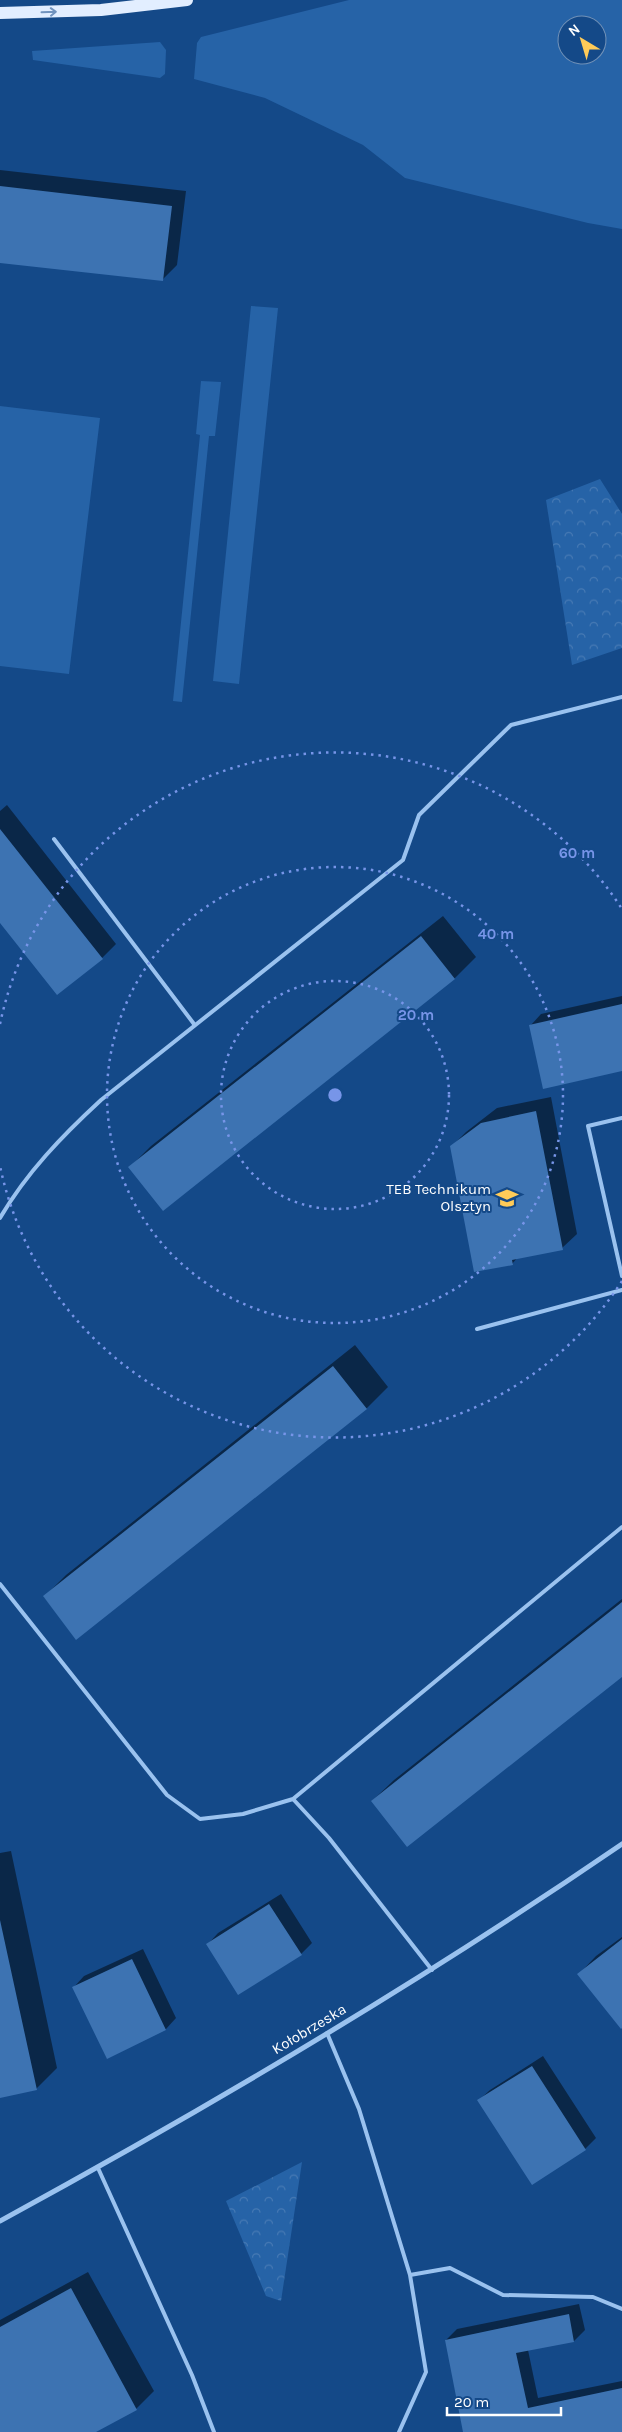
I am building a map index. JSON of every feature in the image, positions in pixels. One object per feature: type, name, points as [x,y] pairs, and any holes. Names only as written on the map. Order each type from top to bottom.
[{"type":"main road","points":[[0,13],[101,10],[187,0]]},
{"type":"street","name":"Kołobrzeska","points":[[0,2221],[98,2168],[432,1970],[622,1844]]},
{"type":"lane","points":[[0,1218],[22,1182],[61,1137],[100,1100],[403,860],[419,815],[511,725],[622,697]]},
{"type":"lane","points":[[54,839],[194,1024]]},
{"type":"lane","points":[[622,1118],[588,1126],[622,1276]]},
{"type":"lane","points":[[477,1329],[622,1290]]},
{"type":"lane","points":[[0,1584],[166,1795],[200,1819],[243,1814],[293,1799],[622,1527]]},
{"type":"lane","points":[[293,1799],[329,1838],[432,1970]]},
{"type":"lane","points":[[327,2033],[359,2109],[410,2275],[426,2372],[399,2432]]},
{"type":"lane","points":[[98,2168],[192,2375],[214,2432]]},
{"type":"lane","points":[[410,2275],[450,2268],[503,2294],[593,2298],[622,2309]]},
{"type":"green space","points":[[349,0],[622,0],[622,229],[588,223],[405,178],[363,145],[265,98],[194,79],[197,43],[201,37]]},
{"type":"green space","points":[[160,42],[166,50],[165,74],[160,78],[33,60],[32,51]]},
{"type":"green space","points":[[251,306],[278,308],[239,684],[213,681]]},
{"type":"green space","points":[[201,381],[221,382],[215,436],[209,436],[182,702],[173,701],[200,435],[196,434]]},
{"type":"green space","points":[[0,406],[100,418],[69,674],[0,666]]},
{"type":"green space","points":[[600,479],[622,514],[622,648],[572,665],[546,500]]},
{"type":"green space","points":[[302,2162],[281,2301],[266,2296],[226,2201]]},
{"type":"building","points":[[0,186],[172,206],[163,281],[0,263]]},
{"type":"building","points":[[0,829],[103,959],[57,995],[0,923]]},
{"type":"building","points":[[421,936],[455,979],[163,1211],[128,1167]]},
{"type":"building","points":[[622,1004],[622,1071],[543,1089],[529,1025]]},
{"type":"building","name":"TEB Technikum Olsztyn","points":[[536,1111],[563,1250],[512,1260],[513,1265],[474,1272],[450,1146],[481,1123]]},
{"type":"building","points":[[333,1366],[367,1409],[76,1640],[43,1596]]},
{"type":"building","points":[[622,1602],[622,1677],[407,1847],[371,1801]]},
{"type":"building","points":[[269,1904],[302,1955],[238,1995],[206,1944]]},
{"type":"building","points":[[0,1920],[37,2090],[0,2098]]},
{"type":"building","points":[[622,1939],[622,2028],[621,2029],[577,1974]]},
{"type":"building","points":[[132,1959],[166,2030],[107,2059],[72,1987]]},
{"type":"building","points":[[532,2066],[586,2150],[532,2185],[477,2100]]},
{"type":"building","points":[[71,2288],[137,2410],[96,2432],[0,2432],[0,2327]]},
{"type":"building","points":[[569,2314],[574,2342],[516,2353],[528,2408],[622,2388],[622,2432],[463,2432],[445,2340]]},
{"type":"place","name":"TEB Technikum Olsztyn","points":[[507,1198]]}]
